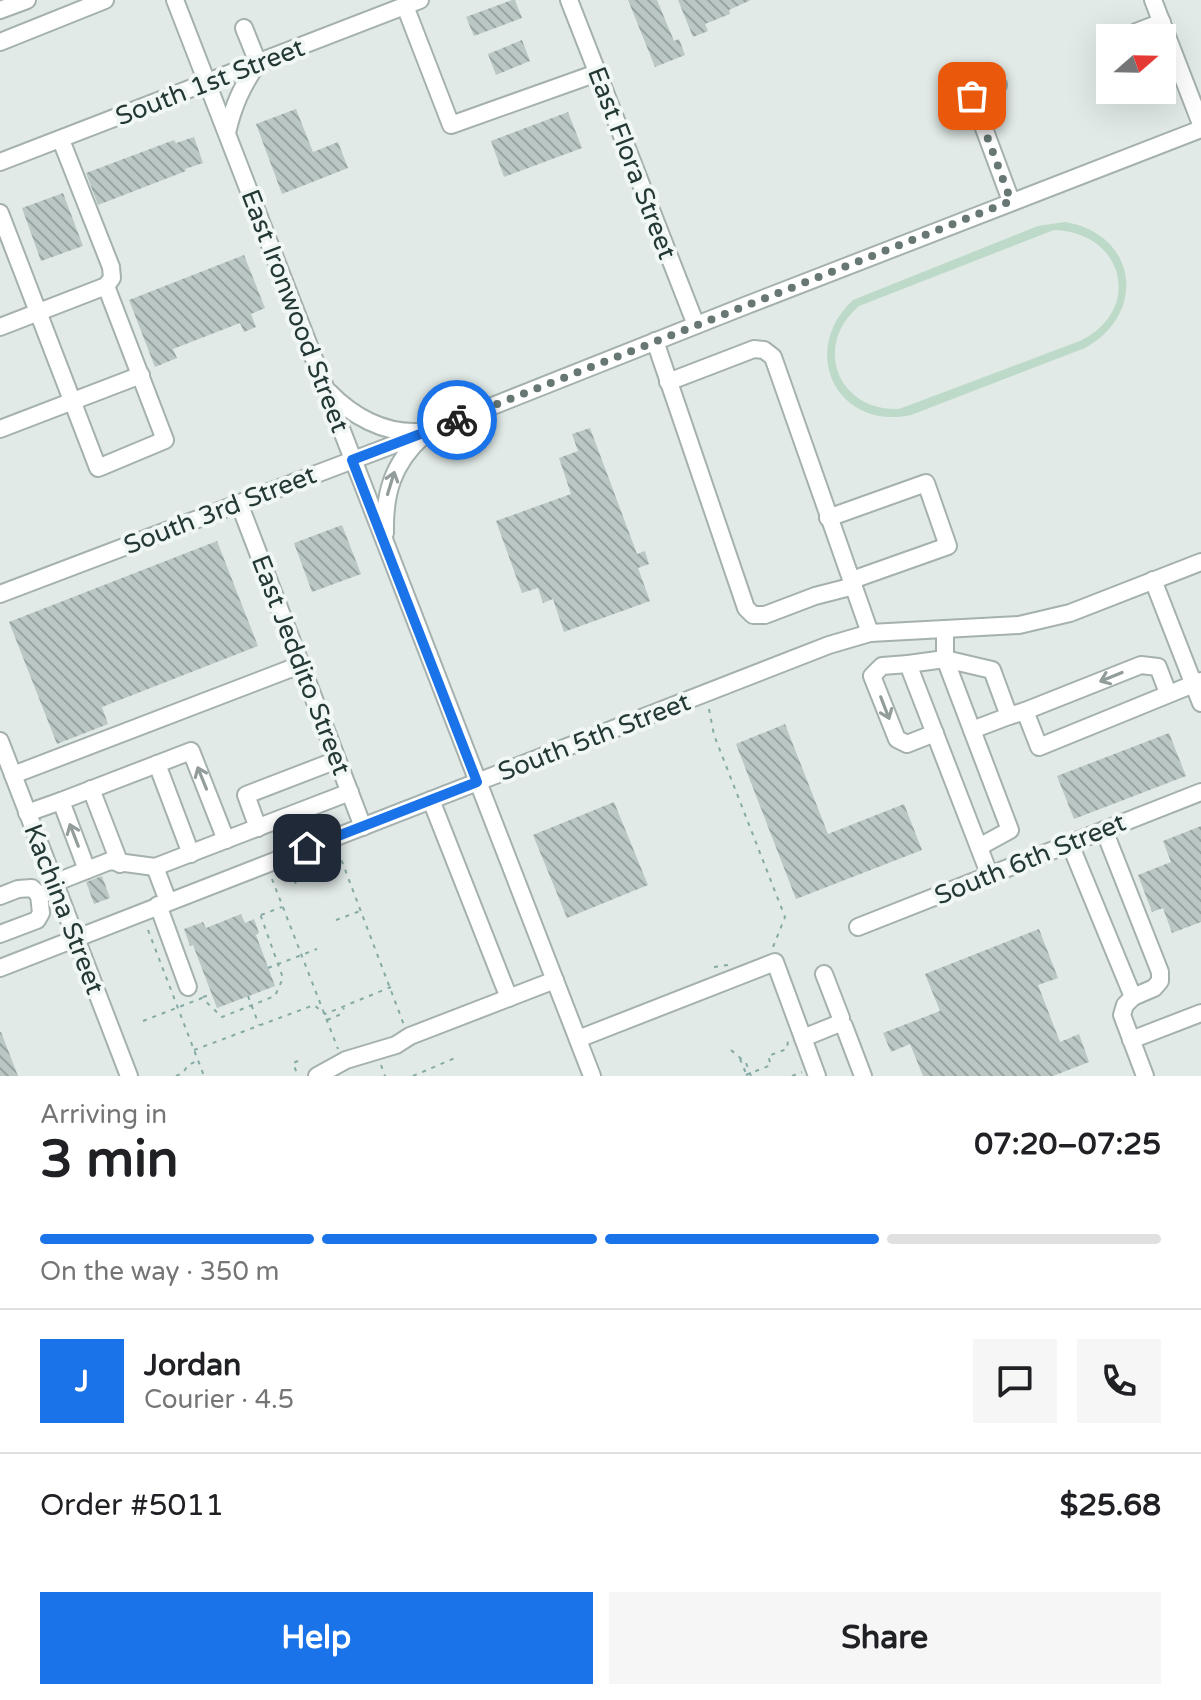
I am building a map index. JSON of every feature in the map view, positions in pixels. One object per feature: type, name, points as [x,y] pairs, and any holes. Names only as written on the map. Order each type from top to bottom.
[{"type":"street","points":[[0,10],[27,0]]},
{"type":"street","points":[[0,42],[105,0]]},
{"type":"street","name":"East Ironwood Street","points":[[175,0],[592,1076]]},
{"type":"street","name":"East Flora Street","points":[[569,0],[696,325]]},
{"type":"street","points":[[1153,0],[1201,126]]},
{"type":"street","points":[[403,4],[451,125],[597,73]]},
{"type":"street","name":"South 1st Street","points":[[0,162],[403,4]]},
{"type":"street","points":[[1157,24],[1162,22]]},
{"type":"street","points":[[226,134],[232,107],[258,63],[244,28]]},
{"type":"street","points":[[998,85],[972,96],[1011,201]]},
{"type":"street","name":"South 3rd Street","points":[[0,594],[427,432],[1201,126]]},
{"type":"street","points":[[0,327],[106,286],[112,278],[111,267],[61,140]]},
{"type":"street","points":[[0,213],[98,468],[165,440],[106,286]]},
{"type":"street","points":[[655,341],[746,608],[753,615],[765,615],[948,546],[926,483],[828,518]]},
{"type":"street","points":[[668,382],[754,349],[764,350],[773,357],[870,633]]},
{"type":"street","points":[[0,429],[141,375]]},
{"type":"street","points":[[324,387],[352,412],[378,426],[405,433],[427,432]]},
{"type":"street","points":[[386,546],[386,501],[393,474],[406,453],[427,432]]},
{"type":"street","name":"East Jeddito Street","points":[[239,503],[363,827]]},
{"type":"street","name":"South 5th Street","points":[[0,968],[829,645],[870,633],[1019,625],[1070,613],[1201,562]]},
{"type":"street","points":[[1153,580],[1197,683],[1201,703]]},
{"type":"street","points":[[945,630],[945,659],[1010,830],[979,847]]},
{"type":"street","points":[[935,733],[907,744],[897,739],[872,676],[882,666],[945,659],[992,670],[1039,747],[1197,683]]},
{"type":"street","points":[[908,664],[990,876]]},
{"type":"street","points":[[13,775],[300,665]]},
{"type":"street","points":[[972,730],[1141,665],[1158,667],[1168,693]]},
{"type":"street","name":"Kachina Street","points":[[0,741],[129,1076]]},
{"type":"street","points":[[27,813],[191,751],[226,840]]},
{"type":"street","points":[[258,828],[246,795],[337,760]]},
{"type":"street","points":[[157,764],[191,854]]},
{"type":"street","points":[[91,789],[120,864]]},
{"type":"street","points":[[39,895],[110,861],[155,867],[350,792]]},
{"type":"street","name":"South 6th Street","points":[[858,927],[1201,792]]},
{"type":"street","points":[[431,800],[509,998]]},
{"type":"street","points":[[61,801],[87,870]]},
{"type":"street","points":[[1104,830],[1160,972],[1160,981],[1154,988],[1133,997],[1125,1005],[1122,1015],[1145,1076]]},
{"type":"street","points":[[1070,844],[1133,997]]},
{"type":"street","points":[[155,867],[163,903],[195,993]]},
{"type":"street","points":[[0,896],[18,889],[32,888],[39,895],[41,913],[37,920],[0,934]]},
{"type":"street","points":[[578,1039],[771,954],[796,1036],[817,1076]]},
{"type":"street","points":[[824,974],[841,1018],[840,1023]]},
{"type":"street","points":[[317,1076],[343,1062],[396,1045],[442,1023],[555,980]]},
{"type":"street","points":[[1131,1040],[1201,1013]]},
{"type":"street","points":[[796,1036],[840,1023]]},
{"type":"street","points":[[840,1023],[844,1026],[863,1076]]},
{"type":"path","points":[[709,708],[714,735],[785,917],[771,954]]},
{"type":"path","points":[[337,850],[408,1038]]},
{"type":"path","points":[[315,871],[317,875]]},
{"type":"path","points":[[271,876],[343,1062]]},
{"type":"path","points":[[195,993],[222,1017],[275,996],[283,978],[260,913],[283,906]]},
{"type":"path","points":[[336,920],[361,911]]},
{"type":"path","points":[[258,930],[265,928]]},
{"type":"path","points":[[148,930],[204,1076]]},
{"type":"path","points":[[268,968],[317,949]]},
{"type":"path","points":[[714,967],[726,963],[737,965]]},
{"type":"path","points":[[325,1014],[391,987]]},
{"type":"path","points":[[363,992],[365,997]]},
{"type":"path","points":[[143,1021],[178,1007],[195,993],[212,994]]},
{"type":"path","points":[[248,996],[259,1026]]},
{"type":"path","points":[[351,997],[354,1004]]},
{"type":"path","points":[[194,1050],[314,1005],[325,1014]]},
{"type":"path","points":[[327,1020],[339,1015],[344,1007]]},
{"type":"path","points":[[731,1050],[746,1063],[748,1075],[771,1065],[768,1056],[787,1049],[796,1036]]},
{"type":"path","points":[[413,1076],[455,1058]]},
{"type":"path","points":[[176,1076],[198,1061]]},
{"type":"path","points":[[298,1061],[293,1063],[298,1076]]},
{"type":"green space","points":[[1065,222],[1089,229],[1107,242],[1120,258],[1126,276],[1125,296],[1119,315],[1105,333],[1085,348],[911,415],[885,417],[863,411],[846,399],[834,383],[828,363],[828,342],[837,320],[853,300],[1038,226]],"holes":[[[1054,230],[1078,234],[1097,244],[1110,258],[1117,275],[1118,293],[1113,311],[1100,327],[1080,341],[899,409],[878,407],[860,399],[847,388],[838,373],[835,357],[837,339],[845,322],[859,306]]]},
{"type":"building","points":[[515,0],[522,18],[474,36],[466,17]]},
{"type":"building","points":[[628,0],[657,0],[674,41],[679,39],[685,55],[655,67]]},
{"type":"building","points":[[678,0],[751,0],[729,10],[730,14],[705,24],[708,31],[693,37]]},
{"type":"building","points":[[522,40],[530,61],[496,75],[488,54]]},
{"type":"building","points":[[296,109],[313,152],[338,142],[348,168],[282,194],[256,124]]},
{"type":"building","points":[[568,112],[582,148],[504,177],[491,141]]},
{"type":"building","points":[[194,137],[203,163],[98,205],[86,173],[174,140],[176,143]]},
{"type":"building","points":[[63,193],[83,246],[41,261],[22,208]]},
{"type":"building","points":[[244,255],[265,308],[251,314],[256,327],[244,332],[240,323],[173,349],[177,358],[155,367],[129,300]]},
{"type":"building","points":[[590,428],[637,554],[645,551],[649,564],[638,568],[650,601],[564,632],[553,599],[543,603],[538,588],[522,593],[496,521],[571,494],[559,458],[578,451],[572,434]]},
{"type":"building","points":[[342,525],[361,574],[312,592],[294,543]]},
{"type":"building","points":[[217,541],[258,646],[102,707],[108,724],[57,744],[9,622]]},
{"type":"building","points":[[785,724],[828,834],[904,804],[922,850],[796,899],[736,744]]},
{"type":"building","points":[[1169,733],[1186,776],[1074,819],[1057,776]]},
{"type":"building","points":[[614,802],[648,885],[567,918],[533,835]]},
{"type":"building","points":[[1201,826],[1201,922],[1172,933],[1163,908],[1152,912],[1138,875],[1171,862],[1163,841]]},
{"type":"building","points":[[102,876],[110,898],[94,904],[86,882]]},
{"type":"building","points":[[241,914],[245,923],[254,919],[259,933],[256,935],[275,986],[217,1008],[184,929],[203,922],[206,928]]},
{"type":"building","points":[[1039,929],[1058,978],[1038,985],[1060,1042],[1079,1034],[1089,1062],[1053,1076],[923,1076],[910,1044],[891,1052],[883,1033],[940,1011],[925,974]]},
{"type":"building","points":[[1,1032],[18,1076],[0,1076]]},
{"type":"way so far","points":[[457,420],[1011,201],[972,96]]},
{"type":"route","points":[[307,848],[477,782],[352,460],[457,420]]}]
